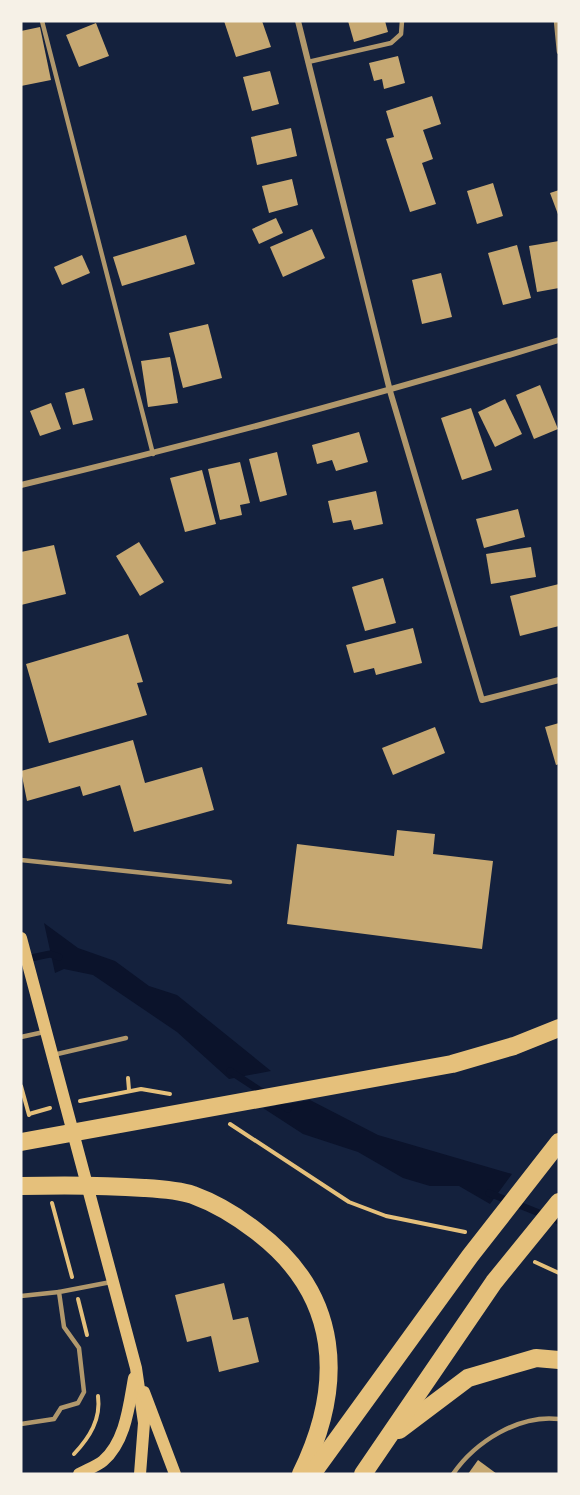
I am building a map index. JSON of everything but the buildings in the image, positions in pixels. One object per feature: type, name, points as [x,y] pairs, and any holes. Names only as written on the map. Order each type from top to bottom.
[{"type":"highway","points":[[21,1142],[452,1064],[514,1046],[559,1028]]},
{"type":"highway","points":[[312,1474],[470,1256],[559,1142]]},
{"type":"highway","points":[[22,1186],[111,1185],[170,1190],[193,1195],[243,1222],[269,1241],[292,1264],[322,1316],[328,1343],[330,1375],[325,1410],[315,1446],[301,1474]]},
{"type":"highway","points":[[363,1474],[494,1282],[559,1202]]},
{"type":"highway","points":[[386,1440],[468,1378],[536,1359],[559,1360]]},
{"type":"main road","points":[[21,938],[111,1282],[136,1368],[175,1474]]},
{"type":"main road","points":[[79,1474],[104,1461],[119,1438],[127,1414],[136,1368]]},
{"type":"main road","points":[[136,1368],[144,1423],[140,1474]]},
{"type":"street","points":[[298,21],[390,391],[482,700],[559,680]]},
{"type":"street","points":[[21,485],[390,391],[559,340]]},
{"type":"lane","points":[[42,21],[153,453]]},
{"type":"lane","points":[[308,62],[391,43],[401,34],[402,21]]},
{"type":"lane","points":[[556,21],[559,52]]},
{"type":"lane","points":[[21,860],[230,882]]},
{"type":"lane","points":[[21,1037],[46,1031]]},
{"type":"lane","points":[[53,1054],[126,1038]]},
{"type":"lane","points":[[21,1296],[76,1290],[111,1282]]},
{"type":"lane","points":[[21,1424],[54,1419],[62,1408],[78,1403],[84,1392],[79,1348],[64,1327],[59,1292]]},
{"type":"lane","points":[[453,1474],[464,1457],[485,1440],[519,1424],[547,1417],[559,1419]]},
{"type":"path","points":[[128,1078],[129,1090]]},
{"type":"path","points":[[21,1086],[32,1126]]},
{"type":"path","points":[[104,1096],[129,1090],[154,1090],[175,1095]]},
{"type":"path","points":[[28,1114],[40,1111]]},
{"type":"path","points":[[224,1120],[349,1202],[386,1216],[445,1226],[467,1233]]},
{"type":"path","points":[[50,1196],[89,1345]]},
{"type":"path","points":[[526,1257],[559,1273]]},
{"type":"path","points":[[74,1454],[95,1424],[99,1406],[97,1386]]},
{"type":"water","points":[[44,923],[78,948],[115,961],[149,986],[177,995],[271,1071],[229,1079],[177,1032],[93,975],[64,969],[55,973]]},
{"type":"water","points":[[310,1100],[378,1135],[512,1174],[490,1204],[459,1186],[430,1186],[403,1178],[358,1152],[303,1134],[263,1108]]},
{"type":"waterway","points":[[26,959],[50,954],[59,957]]},
{"type":"waterway","points":[[230,1071],[288,1109]]},
{"type":"waterway","points":[[489,1193],[559,1221]]}]
